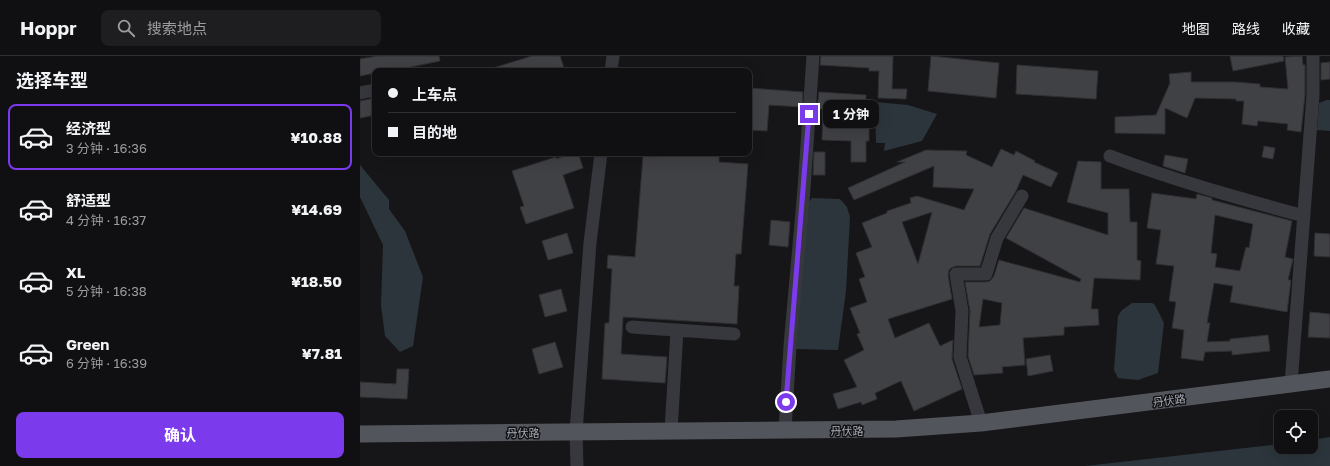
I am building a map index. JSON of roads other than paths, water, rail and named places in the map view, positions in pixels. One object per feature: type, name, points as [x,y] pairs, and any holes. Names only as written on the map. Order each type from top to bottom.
[{"type":"main road","name":"丹伏路","points":[[360,434],[896,429],[981,423],[1330,379]]},
{"type":"street","points":[[611,68],[613,56]]},
{"type":"street","points":[[784,430],[814,56]]},
{"type":"street","points":[[1291,384],[1313,95],[1313,56]]},
{"type":"street","points":[[360,93],[372,91]]},
{"type":"street","points":[[577,466],[576,432],[590,243],[601,156]]},
{"type":"street","points":[[1110,156],[1146,170],[1304,216]]},
{"type":"street","points":[[981,423],[960,357],[962,312],[956,274],[986,274],[997,238],[1022,196]]},
{"type":"street","points":[[632,327],[734,334]]},
{"type":"street","points":[[671,431],[677,330]]}]
